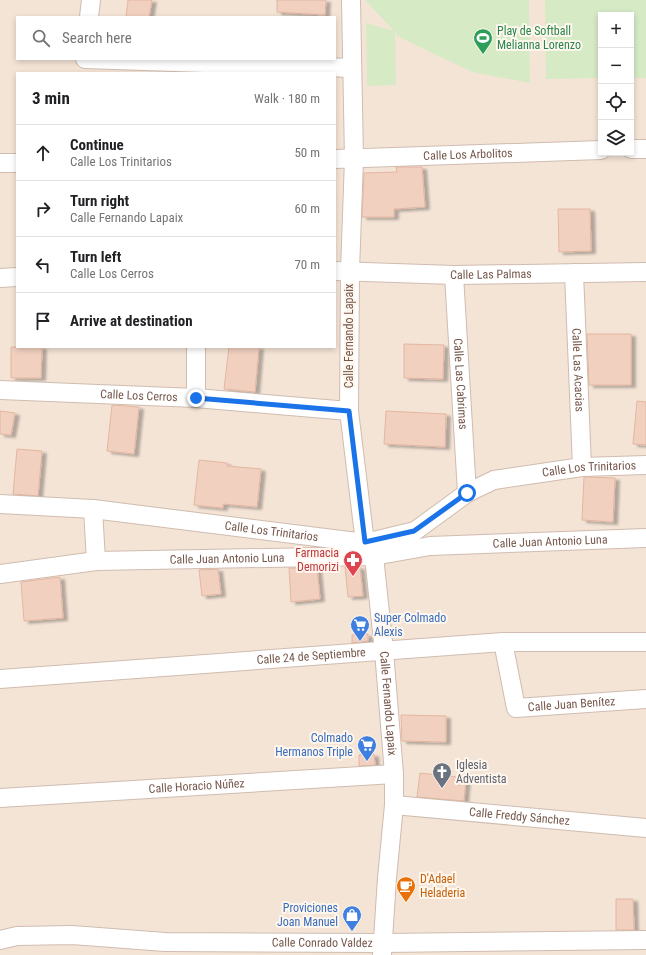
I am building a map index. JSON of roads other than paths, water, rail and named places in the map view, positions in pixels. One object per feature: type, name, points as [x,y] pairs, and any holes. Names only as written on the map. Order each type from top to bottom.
[{"type":"street","points":[[89,16],[91,0]]},
{"type":"street","name":"Calle Fernando Lapaix","points":[[351,0],[354,159],[342,271],[349,411],[384,651],[394,774],[394,805],[382,949]]},
{"type":"street","points":[[82,72],[85,60]]},
{"type":"street","points":[[115,60],[352,68]]},
{"type":"street","points":[[634,149],[646,149]]},
{"type":"street","name":"Calle Los Arbolitos","points":[[336,159],[598,150]]},
{"type":"street","points":[[0,163],[16,163]]},
{"type":"street","name":"Calle Las Palmas","points":[[342,271],[454,275],[646,272]]},
{"type":"street","name":"Calle Las Acacias","points":[[574,273],[582,467]]},
{"type":"street","name":"Calle Las Cabrimas","points":[[454,275],[467,493]]},
{"type":"street","points":[[0,278],[16,277]]},
{"type":"street","points":[[196,348],[196,398]]},
{"type":"street","name":"Calle Los Cerros","points":[[0,390],[196,398],[349,411]]},
{"type":"street","name":"Calle Los Trinitarios","points":[[0,504],[93,509],[370,549],[414,531],[467,493],[494,480],[582,467],[646,465]]},
{"type":"street","points":[[93,509],[96,561]]},
{"type":"street","name":"Calle Juan Antonio Luna","points":[[0,574],[96,561],[646,538]]},
{"type":"street","name":"Calle 24 de Septiembre","points":[[0,679],[503,642],[646,642]]},
{"type":"street","name":"Calle Juan Benítez","points":[[503,642],[516,708],[646,699]]},
{"type":"street","name":"Calle Horacio Núñez","points":[[0,798],[394,774]]},
{"type":"street","name":"Calle Freddy Sánchez","points":[[394,805],[646,828]]},
{"type":"street","name":"Calle Conrado Valdez","points":[[0,940],[17,936],[72,935],[165,942],[382,949],[646,940]]},
{"type":"place","name":"Play de Softball Melianna Lorenzo","points":[[483,55]]},
{"type":"place","name":"Farmacia Demorizi","points":[[353,577]]},
{"type":"place","name":"Super Colmado Alexis","points":[[360,642]]},
{"type":"place","name":"Colmado Hermanos Triple","points":[[367,762]]},
{"type":"place","name":"Iglesia Adventista","points":[[442,789]]},
{"type":"place","name":"D'Adael Heladeria","points":[[406,903]]},
{"type":"place","name":"Proviciones Joan Manuel","points":[[352,932]]}]
